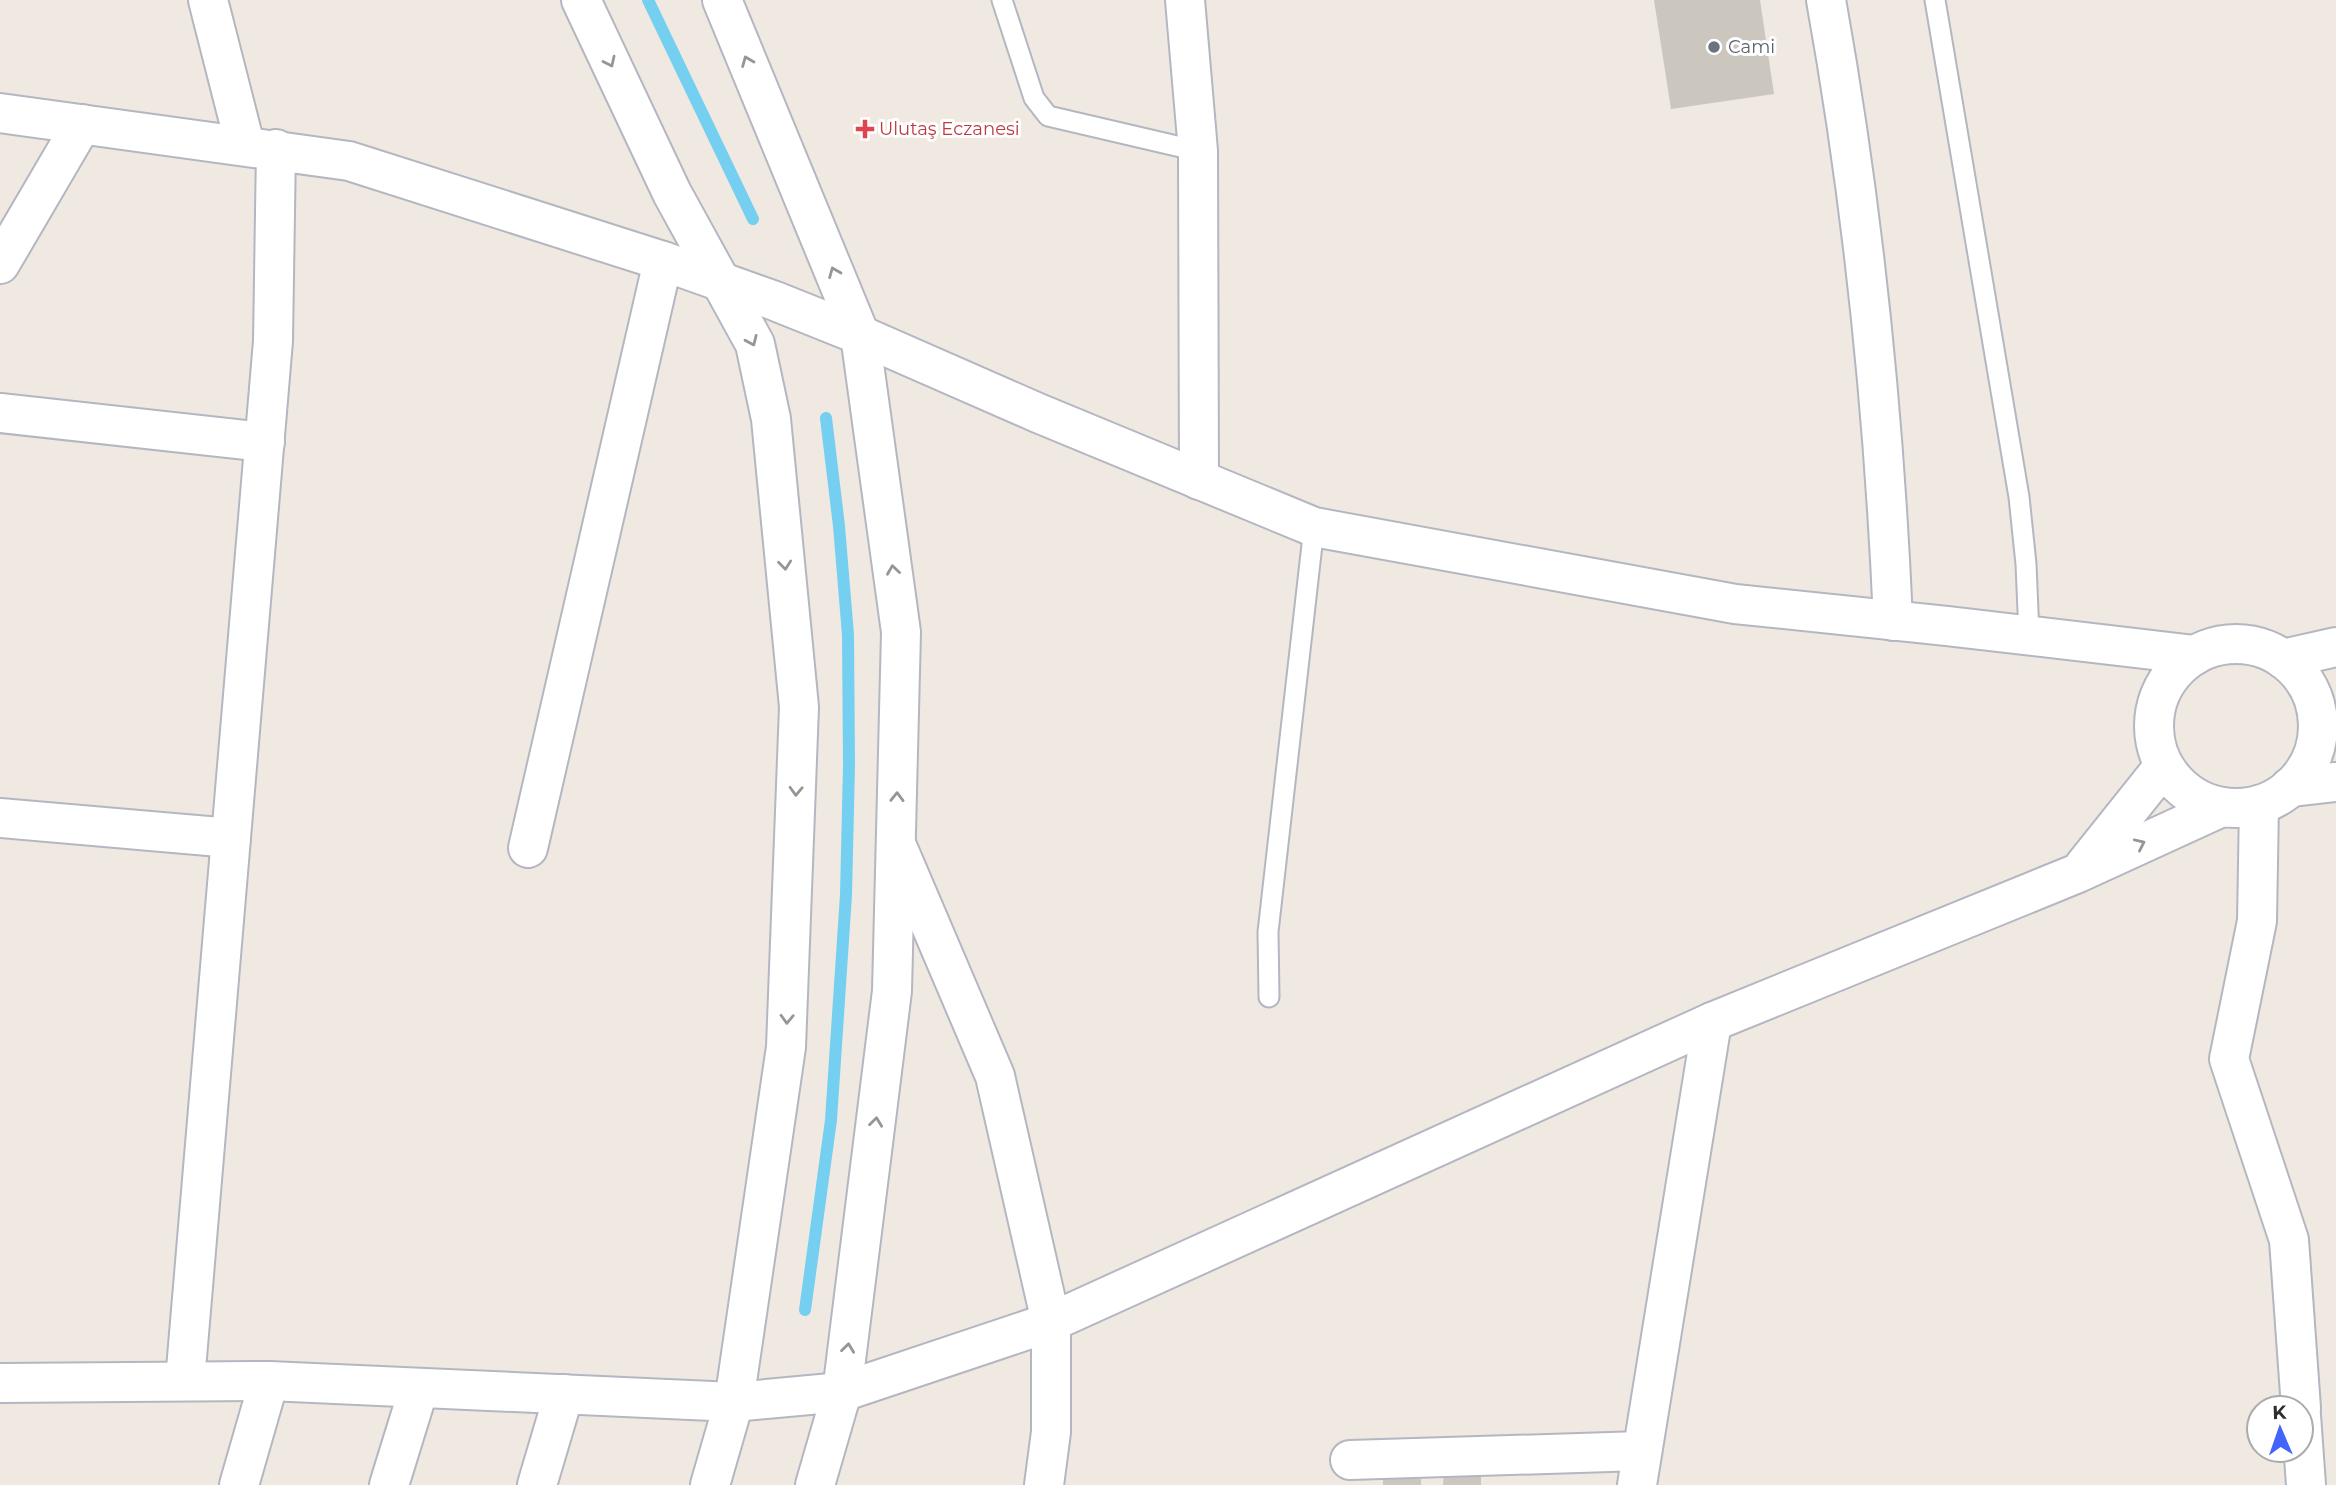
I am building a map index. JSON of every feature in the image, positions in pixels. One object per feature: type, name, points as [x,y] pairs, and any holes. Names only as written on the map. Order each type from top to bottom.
[{"type":"street","points":[[185,1381],[273,341],[260,147],[208,0]]},
{"type":"street","points":[[581,0],[672,193],[755,344],[771,419],[799,707],[786,1047],[734,1402],[710,1485]]},
{"type":"street","points":[[722,0],[860,335],[901,632],[892,991],[842,1392],[815,1485]]},
{"type":"street","points":[[1185,0],[1198,152],[1199,480]]},
{"type":"street","points":[[1826,0],[1843,92],[1870,305],[1889,532],[1893,621]]},
{"type":"street","points":[[0,113],[349,161],[720,280],[860,335],[1038,413],[1314,527],[1735,604],[2195,654]]},
{"type":"street","points":[[0,264],[82,124]]},
{"type":"street","points":[[528,848],[663,261]]},
{"type":"street","points":[[0,413],[265,442]]},
{"type":"street","points":[[0,1382],[269,1381],[734,1402],[842,1392],[1051,1322],[1712,1022],[2257,799],[2303,773],[2317,740],[2318,721],[2307,686],[2296,671],[2267,650],[2231,644],[2195,654],[2168,679],[2154,713],[2157,749],[2164,766],[2188,793],[2204,802],[2257,799],[2336,782]]},
{"type":"street","points":[[2283,659],[2336,647]]},
{"type":"street","points":[[2078,873],[2164,766]]},
{"type":"street","points":[[2257,799],[2257,921],[2230,1059],[2289,1240],[2300,1394]]},
{"type":"street","points":[[0,818],[231,838]]},
{"type":"street","points":[[896,844],[995,1076],[1051,1322],[1051,1432],[1044,1485]]},
{"type":"street","points":[[1350,1460],[1639,1468],[1712,1022]]},
{"type":"street","points":[[239,1485],[269,1381]]},
{"type":"street","points":[[389,1485],[419,1388]]},
{"type":"street","points":[[537,1485],[564,1394]]},
{"type":"street","points":[[2304,1464],[2306,1485]]},
{"type":"lane","points":[[1002,0],[1034,98],[1048,116],[1198,152]]},
{"type":"lane","points":[[1935,0],[2019,497],[2026,564],[2029,635]]},
{"type":"lane","points":[[1269,997],[1268,932],[1314,527]]},
{"type":"building","name":"Cami","points":[[1654,0],[1760,0],[1774,94],[1671,109]]},
{"type":"building","points":[[1444,1466],[1481,1467],[1481,1485],[1443,1485]]},
{"type":"building","points":[[1383,1479],[1421,1479],[1421,1485],[1383,1485]]},
{"type":"waterway","points":[[648,0],[753,219]]},
{"type":"waterway","points":[[805,1310],[831,1120],[846,895],[848,635],[826,418]]},
{"type":"place","name":"Cami","points":[[1714,47]]},
{"type":"place","name":"Ulutaş Eczanesi","points":[[865,129]]}]
